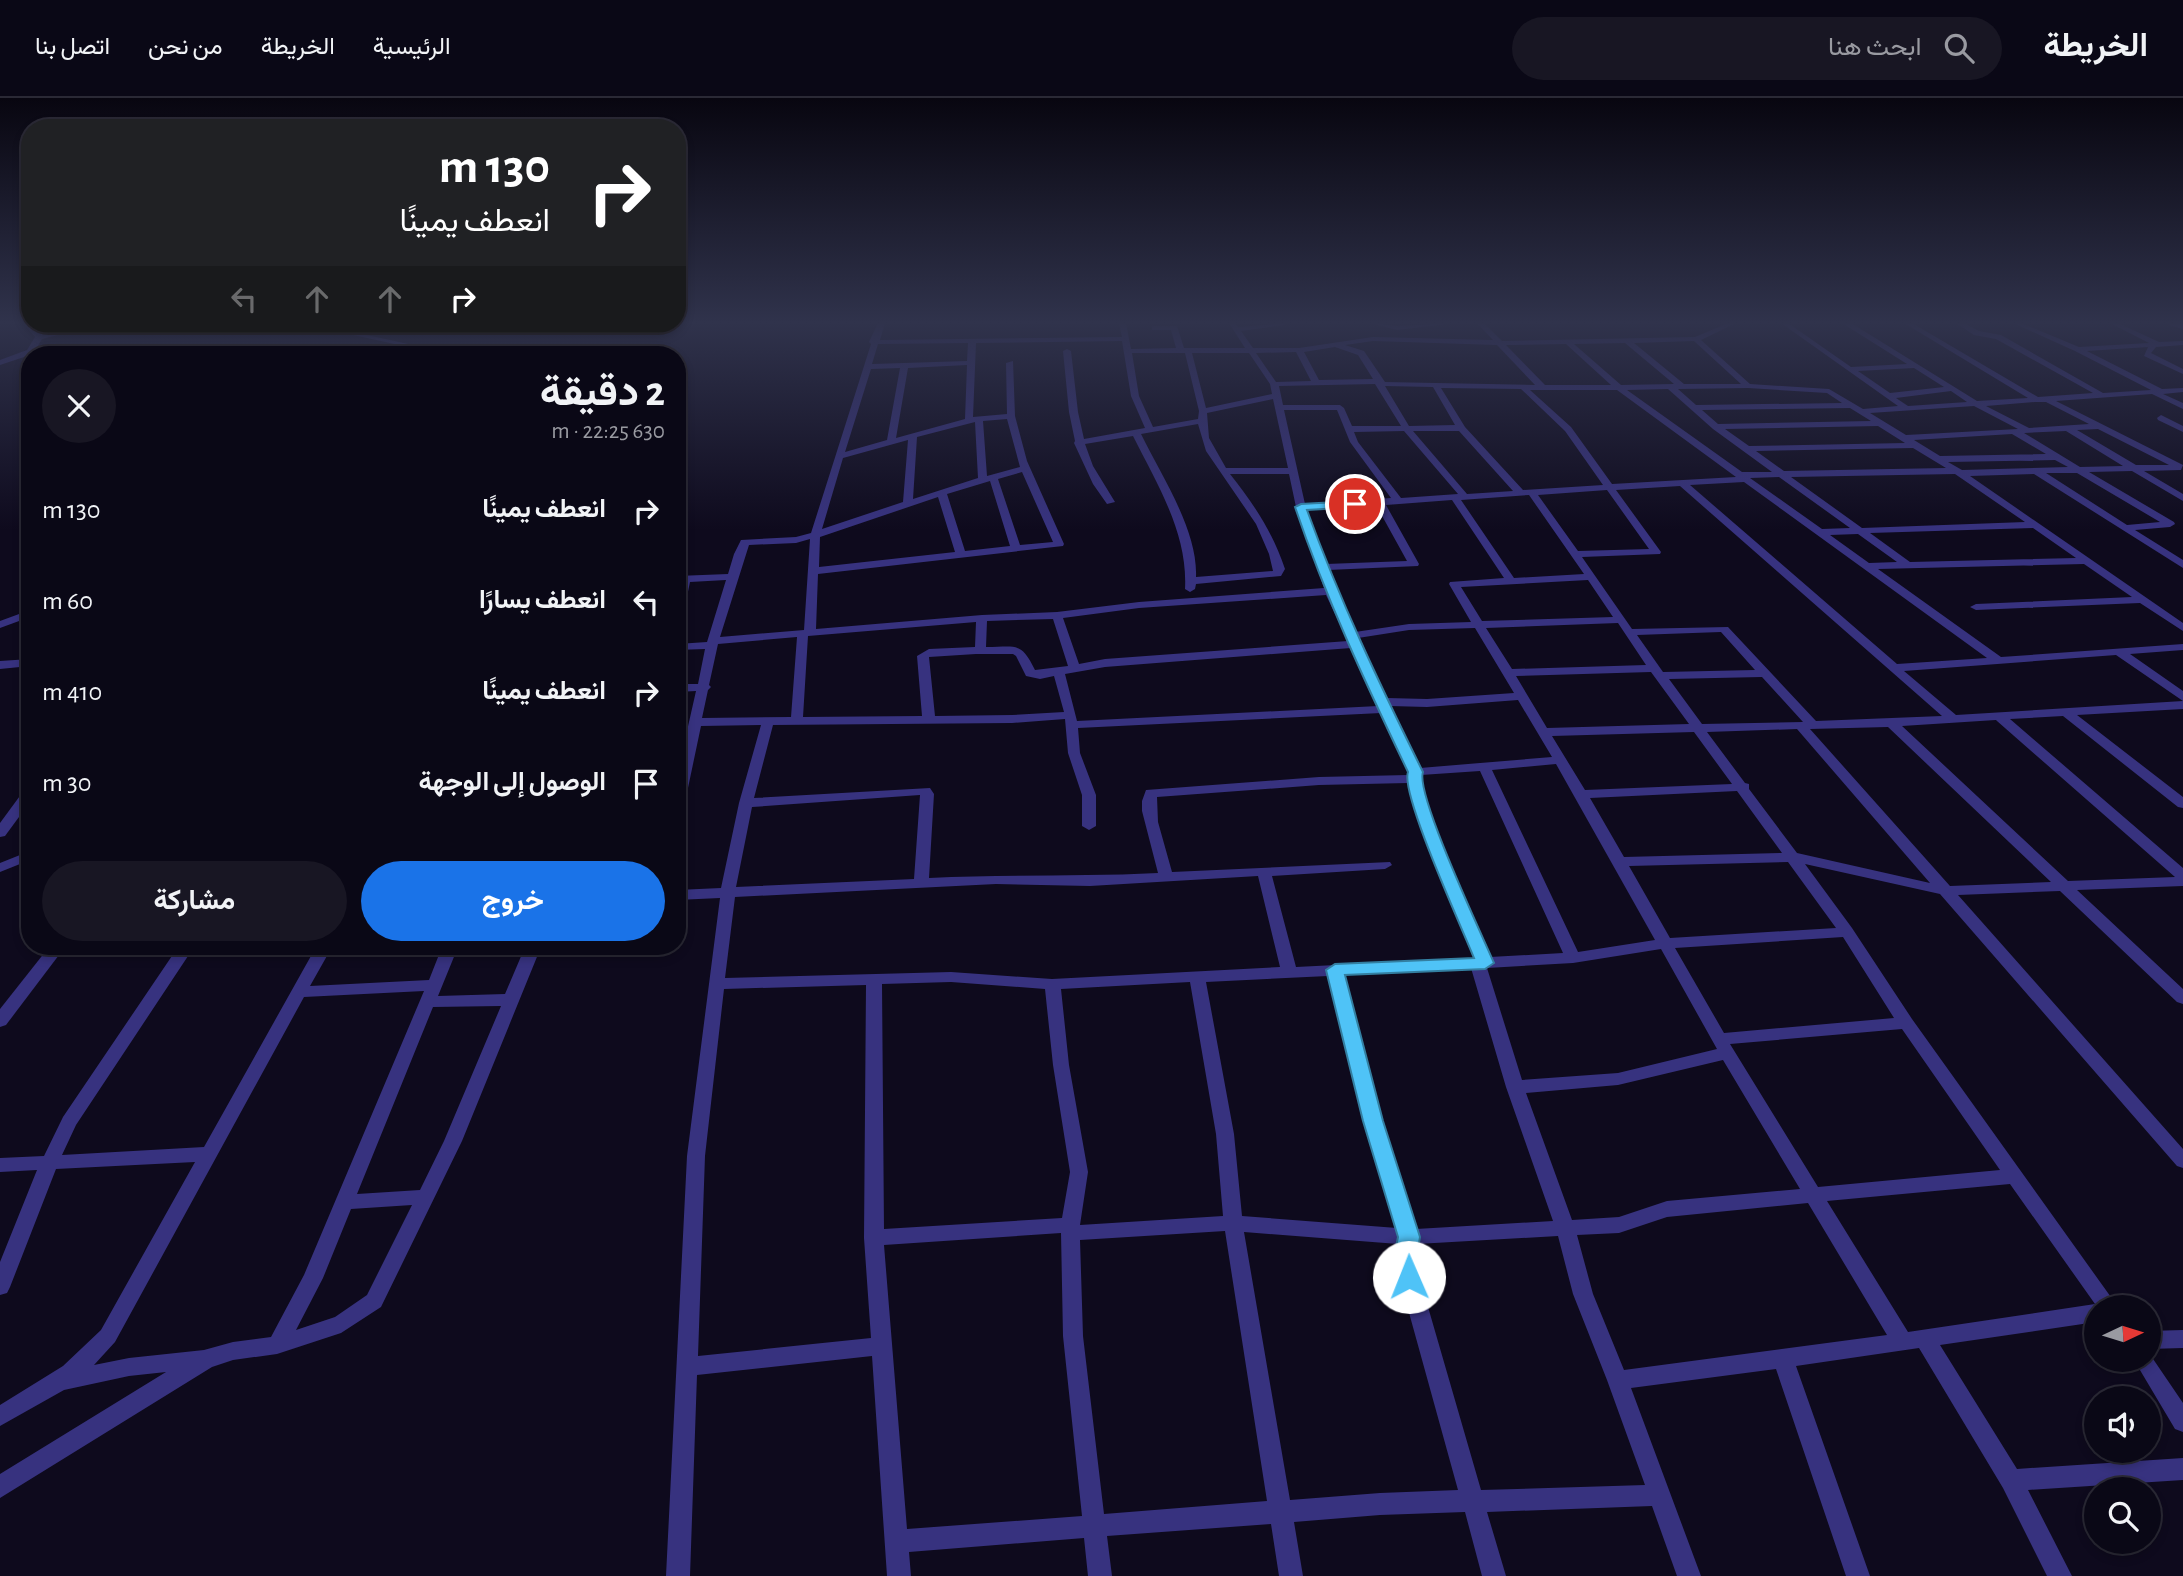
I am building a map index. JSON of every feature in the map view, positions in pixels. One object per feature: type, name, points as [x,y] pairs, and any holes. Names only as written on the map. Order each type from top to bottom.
[{"type":"street","points":[[797,721],[814,571],[815,535],[858,392]]},
{"type":"street","points":[[891,443],[900,392]]},
{"type":"street","points":[[973,392],[974,419],[988,478],[1016,548]]},
{"type":"street","points":[[814,571],[961,556],[1060,542],[1025,469],[1011,416],[1011,392]]},
{"type":"street","points":[[1072,392],[1078,443],[1094,480],[1110,502]]},
{"type":"street","points":[[1134,392],[1150,431]]},
{"type":"street","points":[[1192,581],[1280,572],[1273,546],[1261,522],[1205,442],[1196,392]]},
{"type":"street","points":[[1276,392],[1301,507],[1330,591],[1414,775],[1430,831],[1481,963],[1515,1087],[1565,1227],[1583,1294],[1618,1380],[1689,1576]]},
{"type":"street","points":[[1386,392],[1407,429],[1460,498],[1511,581]]},
{"type":"street","points":[[1440,392],[1461,428],[1527,493],[1577,554],[1657,672],[1744,787],[1847,932],[1906,1023],[2099,1295]]},
{"type":"street","points":[[1528,392],[1568,429],[1656,552],[1577,554]]},
{"type":"street","points":[[1625,392],[1999,661]]},
{"type":"street","points":[[1675,392],[1716,427],[1906,564]]},
{"type":"street","points":[[1831,392],[1958,472],[2183,628]]},
{"type":"street","points":[[1883,392],[1907,409]]},
{"type":"street","points":[[1889,396],[1925,392]]},
{"type":"street","points":[[1956,392],[2027,430]]},
{"type":"street","points":[[2027,392],[2102,426],[2182,468]]},
{"type":"street","points":[[2095,392],[2104,397]]},
{"type":"street","points":[[1693,408],[1907,409],[2158,392],[2183,406]]},
{"type":"street","points":[[1078,443],[1136,434],[1202,416],[1279,402],[1338,407],[1362,454],[1399,502]]},
{"type":"street","points":[[838,457],[974,419],[1011,416]]},
{"type":"street","points":[[2183,416],[2161,418],[2183,429]]},
{"type":"street","points":[[1716,427],[1883,423]]},
{"type":"street","points":[[1906,438],[2102,426]]},
{"type":"street","points":[[1348,429],[1461,428]]},
{"type":"street","points":[[2066,428],[2183,498]]},
{"type":"street","points":[[2015,432],[2169,524],[2125,528]]},
{"type":"street","points":[[1136,434],[1171,505],[1187,547],[1192,581],[1189,600]]},
{"type":"street","points":[[908,505],[913,436]]},
{"type":"street","points":[[1747,449],[1917,445]]},
{"type":"street","points":[[2159,456],[2183,455]]},
{"type":"street","points":[[1938,459],[2056,457]]},
{"type":"street","points":[[1301,507],[1609,489],[1783,474],[2182,468]]},
{"type":"street","points":[[686,771],[713,643],[732,576],[745,542],[796,540],[988,478],[1025,469]]},
{"type":"street","points":[[1223,471],[1294,471]]},
{"type":"street","points":[[2036,472],[2183,565]]},
{"type":"street","points":[[1682,484],[1954,720]]},
{"type":"street","points":[[942,494],[961,556]]},
{"type":"street","points":[[1322,567],[1413,564],[1380,503]]},
{"type":"street","points":[[1819,532],[2035,524]]},
{"type":"street","points":[[1865,566],[2088,561]]},
{"type":"street","points":[[686,579],[732,576]]},
{"type":"street","points":[[1592,578],[1454,584],[1545,732],[1723,1046],[1815,1197],[2011,1480],[2060,1576]]},
{"type":"street","points":[[686,646],[982,618],[1057,615],[1189,600],[1330,591]]},
{"type":"street","points":[[1976,607],[2143,600]]},
{"type":"street","points":[[1057,615],[1074,667]]},
{"type":"street","points":[[0,625],[21,617]]},
{"type":"street","points":[[980,652],[982,618]]},
{"type":"street","points":[[929,720],[923,677],[925,654],[1015,650],[1021,654],[1030,673],[1059,674],[1074,667],[1352,640],[1409,627],[1620,620]]},
{"type":"street","points":[[1630,632],[1724,629],[1766,673],[1807,726],[1947,891],[2183,1161]]},
{"type":"street","points":[[1892,668],[2183,648]]},
{"type":"street","points":[[2120,653],[2183,697]]},
{"type":"street","points":[[0,666],[21,663]]},
{"type":"street","points":[[1509,673],[1766,673]]},
{"type":"street","points":[[1059,674],[1070,711],[1074,752],[1089,795],[1088,826]]},
{"type":"street","points":[[686,688],[705,687]]},
{"type":"street","points":[[698,722],[1070,720],[1522,696]]},
{"type":"street","points":[[1545,732],[1891,723],[2183,705]]},
{"type":"street","points":[[2068,714],[2183,804]]},
{"type":"street","points":[[2001,718],[2183,879]]},
{"type":"street","points":[[678,1576],[696,1156],[719,984],[728,892],[768,721]]},
{"type":"street","points":[[1891,723],[2183,998]]},
{"type":"street","points":[[1167,877],[1148,799],[1151,793],[1414,775],[1561,760]]},
{"type":"street","points":[[1484,766],[1573,958]]},
{"type":"street","points":[[1581,794],[1744,787]]},
{"type":"street","points":[[2164,788],[2183,787]]},
{"type":"street","points":[[747,803],[925,791],[928,794],[921,883]]},
{"type":"street","points":[[0,833],[21,804]]},
{"type":"street","points":[[1620,862],[1794,857],[1947,891],[2183,879]]},
{"type":"street","points":[[0,868],[21,859]]},
{"type":"street","points":[[686,894],[921,883],[1167,877],[1385,864]]},
{"type":"street","points":[[1264,871],[1289,971]]},
{"type":"street","points":[[719,984],[951,977],[1052,984],[1573,958],[1666,943],[1847,932]]},
{"type":"street","points":[[0,1021],[51,955]]},
{"type":"street","points":[[0,1287],[50,1161],[87,1093],[181,955]]},
{"type":"street","points":[[0,1416],[62,1382],[85,1362],[108,1336],[320,955]]},
{"type":"street","points":[[277,1345],[313,1278],[446,955]]},
{"type":"street","points":[[62,1382],[129,1367],[206,1359],[233,1351],[277,1345],[341,1324],[374,1301],[453,1141],[529,955]]},
{"type":"street","points":[[1335,970],[1373,1121],[1409,1237],[1405,1262],[1494,1576]]},
{"type":"street","points":[[1197,975],[1225,1134],[1233,1223],[1291,1576]]},
{"type":"street","points":[[874,980],[874,1238],[899,1541],[899,1576]]},
{"type":"street","points":[[1052,984],[1061,1065],[1079,1172],[1071,1229],[1073,1336],[1100,1576]]},
{"type":"street","points":[[300,992],[429,994],[509,1000]]},
{"type":"street","points":[[1515,1087],[1618,1080],[1723,1046],[1906,1023]]},
{"type":"street","points":[[0,1165],[207,1154]]},
{"type":"street","points":[[874,1238],[1233,1223],[1409,1237],[1619,1225],[1667,1209],[1815,1197],[2013,1176]]},
{"type":"street","points":[[344,1202],[426,1198]]},
{"type":"street","points":[[1618,1380],[2084,1315]]},
{"type":"street","points":[[2161,1340],[2183,1339]]},
{"type":"street","points":[[687,1367],[881,1346]]},
{"type":"street","points":[[0,1487],[206,1359]]},
{"type":"street","points":[[1783,1359],[1858,1576]]},
{"type":"street","points":[[2152,1372],[2183,1422]]},
{"type":"street","points":[[2011,1480],[2183,1469]]},
{"type":"street","points":[[899,1541],[1279,1511],[1471,1500],[1659,1494]]},
{"type":"route","points":[[1355,504],[1301,507],[1330,591],[1415,772],[1413,779],[1430,831],[1485,963],[1335,970],[1373,1121],[1409,1237],[1405,1262],[1409,1277]]}]
